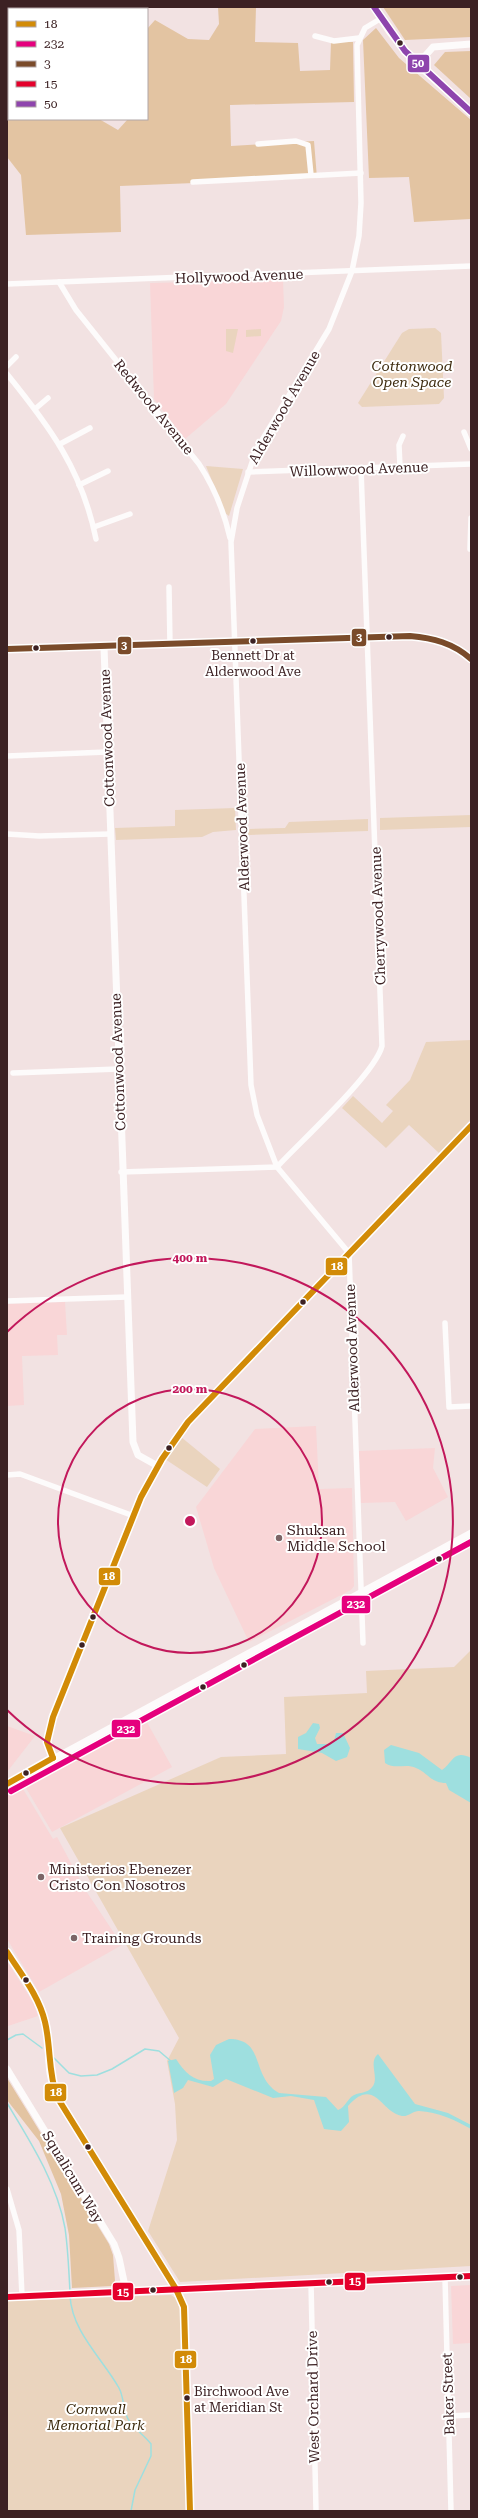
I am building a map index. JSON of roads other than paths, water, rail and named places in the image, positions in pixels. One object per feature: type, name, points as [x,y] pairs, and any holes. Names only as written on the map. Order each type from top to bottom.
[{"type":"street","points":[[374,7],[390,34],[418,64],[471,112]]},
{"type":"street","points":[[316,36],[334,41],[359,38],[365,28],[380,19]]},
{"type":"street","name":"Alderwood Avenue","points":[[359,38],[357,52],[361,223],[352,271],[329,329],[270,426],[248,472],[237,508],[231,542],[251,1084],[256,1115],[277,1167],[349,1254],[363,1643]]},
{"type":"street","points":[[418,64],[433,47],[471,44]]},
{"type":"street","points":[[258,144],[296,141],[308,145],[311,175]]},
{"type":"street","points":[[193,182],[361,173]]},
{"type":"street","name":"Hollywood Avenue","points":[[7,284],[471,266]]},
{"type":"street","name":"Redwood Avenue","points":[[59,282],[76,310],[199,464],[208,478],[225,515],[231,542]]},
{"type":"street","points":[[7,366],[16,357]]},
{"type":"street","points":[[7,374],[36,409],[60,444],[74,469],[94,527],[96,539]]},
{"type":"street","points":[[36,409],[48,398]]},
{"type":"street","points":[[60,444],[90,428]]},
{"type":"street","points":[[464,432],[471,449]]},
{"type":"street","points":[[400,467],[399,445],[403,436]]},
{"type":"street","name":"Willowwood Avenue","points":[[248,472],[471,464]]},
{"type":"street","name":"Cherrywood Avenue","points":[[277,1167],[358,1081],[376,1060],[382,1046],[360,469]]},
{"type":"street","points":[[79,485],[108,471]]},
{"type":"street","points":[[94,527],[130,514]]},
{"type":"street","points":[[470,549],[471,518]]},
{"type":"street","points":[[169,587],[170,645]]},
{"type":"street","points":[[7,650],[366,638],[429,638],[449,644],[471,659]]},
{"type":"street","name":"Cottonwood Avenue","points":[[104,647],[121,1172],[133,1442],[138,1455],[156,1465]]},
{"type":"street","points":[[7,756],[107,752]]},
{"type":"street","points":[[7,834],[39,836],[110,834]]},
{"type":"street","points":[[13,1073],[118,1069]]},
{"type":"street","points":[[53,1758],[47,1742],[49,1728],[131,1515],[156,1465],[188,1422],[471,1126]]},
{"type":"street","points":[[121,1172],[277,1167]]},
{"type":"street","points":[[7,1301],[127,1297]]},
{"type":"street","points":[[445,1323],[449,1407],[471,1406]]},
{"type":"street","points":[[7,1475],[20,1474],[131,1515]]},
{"type":"street","points":[[7,1784],[471,1533]]},
{"type":"street","points":[[7,1952],[40,2007],[45,2022],[50,2081],[57,2097],[176,2289],[186,2316],[190,2511]]},
{"type":"street","name":"Squalicum Way","points":[[7,2069],[114,2244],[119,2258],[126,2291]]},
{"type":"street","points":[[7,2189],[19,2230],[22,2296]]},
{"type":"street","points":[[7,2297],[471,2276]]},
{"type":"street","name":"Baker Street","points":[[444,2278],[451,2511]]},
{"type":"street","name":"West Orchard Drive","points":[[311,2283],[316,2511]]},
{"type":"street","points":[[448,2416],[471,2415]]},
{"type":"water","points":[[313,1723],[319,1724],[320,1728],[315,1738],[317,1744],[330,1744],[334,1741],[336,1733],[343,1733],[350,1748],[347,1757],[336,1761],[322,1753],[298,1749],[298,1737],[306,1733]]},
{"type":"water","points":[[391,1745],[419,1753],[442,1770],[457,1756],[460,1755],[471,1758],[471,1803],[449,1790],[446,1783],[433,1780],[424,1772],[416,1768],[408,1766],[393,1766],[385,1763],[384,1750]]},
{"type":"water","points":[[229,2039],[241,2041],[248,2045],[253,2052],[264,2077],[270,2086],[279,2093],[326,2097],[338,2110],[354,2095],[371,2089],[375,2082],[374,2061],[378,2054],[415,2104],[448,2113],[471,2125],[471,2129],[453,2120],[433,2113],[419,2111],[402,2116],[388,2109],[371,2095],[365,2094],[357,2098],[348,2106],[349,2122],[341,2131],[324,2129],[314,2100],[291,2096],[273,2098],[226,2079],[213,2087],[188,2080],[183,2088],[174,2093],[168,2061],[176,2059],[190,2076],[200,2080],[211,2081],[214,2079],[210,2055],[216,2045]]},
{"type":"waterway","points":[[7,2040],[16,2035],[23,2034],[42,2048]]},
{"type":"waterway","points":[[54,2058],[69,2073],[81,2076],[97,2075],[112,2069],[145,2049],[159,2051],[172,2062]]},
{"type":"waterway","points":[[7,2103],[42,2163],[56,2195],[65,2228],[70,2293]]},
{"type":"waterway","points":[[70,2296],[72,2309],[82,2333],[121,2392],[127,2418],[151,2444],[151,2456],[135,2490],[131,2511]]},
{"type":"place","name":"Bennett Dr at Alderwood Ave","points":[[253,641]]},
{"type":"place","name":"Shuksan Middle School","points":[[279,1538]]},
{"type":"place","name":"Ministerios Ebenezer Cristo Con Nosotros","points":[[41,1877]]},
{"type":"place","name":"Training Grounds","points":[[74,1938]]},
{"type":"place","name":"Birchwood Ave at Meridian St","points":[[187,2398]]},
{"type":"park label","name":"Cottonwood Open Space","points":[[412,374]]},
{"type":"park label","name":"Cornwall Memorial Park","points":[[96,2418]]}]
